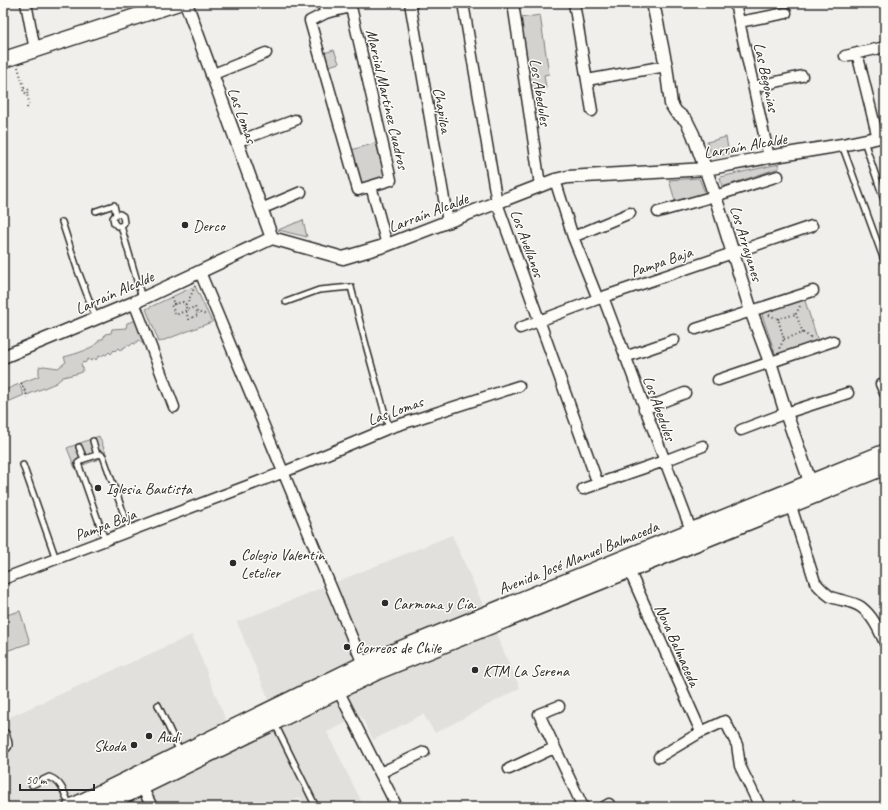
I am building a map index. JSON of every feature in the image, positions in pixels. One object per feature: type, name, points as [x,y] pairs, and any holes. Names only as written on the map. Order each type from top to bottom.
[{"type":"main road","points":[[9,58],[177,3]]},
{"type":"main road","name":"Avenida José Manuel Balmaceda","points":[[812,489],[885,452]]},
{"type":"main road","name":"Avenida José Manuel Balmaceda","points":[[71,807],[180,753],[336,685],[379,671],[629,570],[789,498],[812,489],[885,467]]},
{"type":"main road","name":"Avenida José Manuel Balmaceda","points":[[101,807],[274,722],[336,685],[363,664],[690,530],[789,498]]},
{"type":"street","points":[[26,3],[35,50]]},
{"type":"street","name":"Las Lomas","points":[[186,3],[211,75],[272,238]]},
{"type":"street","points":[[322,3],[326,13]]},
{"type":"street","name":"Chapilca","points":[[410,3],[448,222]]},
{"type":"street","name":"Los Avellanos","points":[[463,3],[497,203],[598,484]]},
{"type":"street","name":"Los Abedules","points":[[513,3],[540,185]]},
{"type":"street","points":[[574,3],[592,111]]},
{"type":"street","name":"Los Arrayanes","points":[[653,3],[666,66],[671,104],[676,112],[686,120],[693,134],[716,196],[732,252],[812,489]]},
{"type":"street","name":"Las Begonias","points":[[735,3],[769,157]]},
{"type":"street","name":"Marcial Martínez Cuadros","points":[[351,7],[391,180],[371,186],[358,190],[310,21],[326,13],[351,7]]},
{"type":"street","points":[[739,22],[786,12]]},
{"type":"street","points":[[845,56],[885,47]]},
{"type":"street","points":[[211,75],[266,53]]},
{"type":"street","points":[[857,53],[882,137]]},
{"type":"street","points":[[587,80],[666,66]]},
{"type":"street","points":[[754,87],[802,76]]},
{"type":"street","points":[[236,142],[295,120]]},
{"type":"street","name":"Larraín Alcalde","points":[[3,357],[137,301],[272,238],[343,258],[387,245],[540,185],[568,177],[706,170],[882,137]]},
{"type":"street","points":[[658,212],[716,196],[778,176]]},
{"type":"street","name":"Los Abedules","points":[[556,180],[573,237],[625,357],[690,530]]},
{"type":"street","points":[[371,186],[387,245]]},
{"type":"street","points":[[261,209],[301,192]]},
{"type":"street","points":[[573,237],[630,213]]},
{"type":"street","name":"Pampa Baja","points":[[520,328],[600,298],[812,226]]},
{"type":"street","points":[[200,272],[363,664]]},
{"type":"street","points":[[696,329],[813,292]]},
{"type":"street","points":[[137,301],[137,310],[174,407]]},
{"type":"street","points":[[625,357],[674,340]]},
{"type":"street","points":[[718,380],[833,341]]},
{"type":"street","name":"Las Lomas","points":[[284,472],[389,428],[519,386]]},
{"type":"street","points":[[644,409],[685,393]]},
{"type":"street","points":[[741,430],[786,413],[848,393]]},
{"type":"street","points":[[583,490],[703,446]]},
{"type":"street","name":"Pampa Baja","points":[[3,579],[284,472]]},
{"type":"street","points":[[789,498],[815,582],[822,590],[832,597],[848,601],[861,607],[873,618],[885,643]]},
{"type":"street","name":"Nova Balmaceda","points":[[629,570],[701,732]]},
{"type":"street","points":[[336,685],[397,807]]},
{"type":"street","points":[[559,706],[539,714],[583,807]]},
{"type":"street","points":[[659,757],[701,732],[725,721],[737,745],[740,766],[760,807]]},
{"type":"street","points":[[509,769],[554,748]]},
{"type":"street","points":[[380,774],[424,752]]},
{"type":"street","points":[[142,787],[152,807]]},
{"type":"lane","points":[[864,141],[885,203]]},
{"type":"lane","points":[[842,145],[885,263]]},
{"type":"lane","points":[[96,211],[114,205],[116,214],[123,216],[124,223],[121,226],[137,301]]},
{"type":"lane","points":[[62,222],[78,271],[96,318]]},
{"type":"lane","points":[[286,302],[319,290],[352,287],[366,349],[389,428]]},
{"type":"lane","points":[[93,441],[97,455]]},
{"type":"lane","points":[[79,447],[84,459]]},
{"type":"lane","points":[[105,540],[78,463],[84,459],[100,454],[102,456],[130,531]]},
{"type":"lane","points":[[23,465],[56,559]]},
{"type":"lane","points":[[158,705],[180,753]]},
{"type":"lane","points":[[274,722],[316,807]]},
{"type":"lane","points":[[3,731],[6,732],[10,746],[3,751]]},
{"type":"lane","points":[[32,785],[49,777],[55,779],[60,784],[71,807]]},
{"type":"path","points":[[9,58],[24,88],[23,92],[27,94]]},
{"type":"path","points":[[24,88],[29,90],[27,94],[29,102],[27,108]]},
{"type":"path","points":[[185,305],[196,286],[200,272]]},
{"type":"path","points":[[168,287],[174,304],[171,305],[176,315],[195,307],[197,312],[220,319]]},
{"type":"path","points":[[174,304],[183,302],[189,319],[198,315],[197,312]]},
{"type":"path","points":[[766,314],[778,319],[796,314],[802,303]]},
{"type":"path","points":[[784,339],[802,333],[796,314]]},
{"type":"path","points":[[778,319],[784,339],[779,350]]},
{"type":"path","points":[[21,384],[28,398]]},
{"type":"shaded area","points":[[540,15],[549,74],[544,75],[546,88],[531,91],[520,18]]},
{"type":"shaded area","points":[[334,50],[339,63],[329,66],[324,53]]},
{"type":"shaded area","points":[[726,137],[729,154],[712,157],[707,142]]},
{"type":"shaded area","points":[[376,143],[385,178],[360,184],[351,150]]},
{"type":"shaded area","points":[[779,164],[779,168],[722,187],[720,177]]},
{"type":"shaded area","points":[[699,178],[705,193],[676,204],[669,180]]},
{"type":"shaded area","points":[[303,220],[307,237],[278,230]]},
{"type":"shaded area","points":[[195,286],[212,322],[159,342],[146,309]]},
{"type":"shaded area","points":[[804,298],[818,341],[776,356],[761,312]]},
{"type":"shaded area","points":[[137,320],[145,339],[143,344],[138,340],[135,344],[133,343],[130,346],[128,345],[120,350],[118,348],[115,351],[114,350],[111,354],[109,352],[101,357],[99,356],[96,360],[94,358],[91,361],[88,359],[81,365],[83,371],[80,373],[63,377],[56,383],[27,395],[21,383],[39,376],[39,367],[44,366],[58,368],[66,362],[64,357],[79,353],[94,346],[100,339],[103,339],[105,334],[111,333],[112,329],[126,328],[127,323]]},
{"type":"shaded area","points":[[19,384],[24,395],[3,404],[3,391]]},
{"type":"shaded area","points":[[99,436],[107,456],[75,468],[67,448]]},
{"type":"shaded area","points":[[452,535],[520,688],[435,733],[423,714],[373,740],[361,716],[327,732],[364,807],[305,807],[300,797],[280,807],[3,807],[3,720],[192,635],[226,721],[269,700],[237,622]]},
{"type":"shaded area","points":[[20,611],[30,643],[3,652],[3,616]]},
{"type":"place","name":"Derco","points":[[185,225]]},
{"type":"place","name":"Iglesia Bautista","points":[[98,488]]},
{"type":"place","name":"Colegio Valentin Letelier","points":[[233,563]]},
{"type":"place","name":"Carmona y Cía.","points":[[385,603]]},
{"type":"place","name":"Correos de Chile","points":[[347,647]]},
{"type":"place","name":"KTM La Serena","points":[[475,670]]},
{"type":"place","name":"Audi","points":[[149,736]]},
{"type":"place","name":"Skoda","points":[[134,745]]}]
